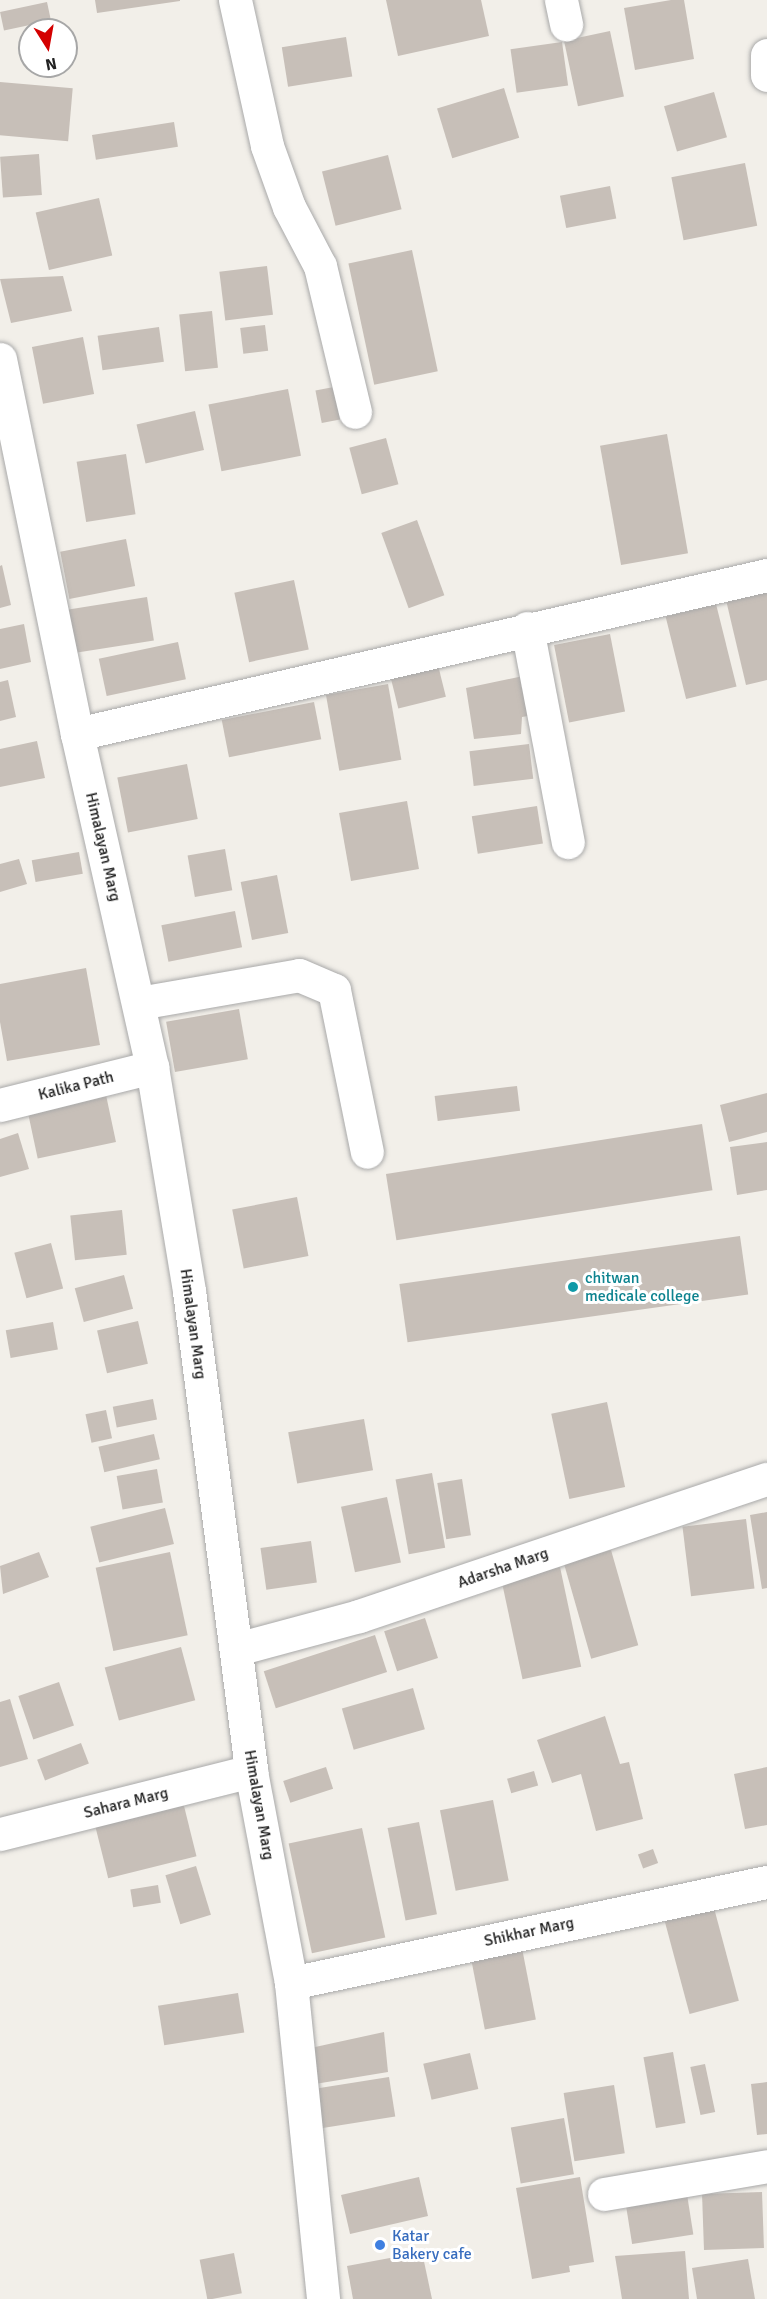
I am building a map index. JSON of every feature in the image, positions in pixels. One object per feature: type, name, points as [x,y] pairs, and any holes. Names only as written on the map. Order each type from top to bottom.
[{"type":"street","points":[[235,0],[267,146],[289,207],[320,266],[355,412]]},
{"type":"street","points":[[767,55],[767,75]]},
{"type":"street","name":"Himalayan Marg","points":[[0,359],[77,734],[152,1067],[189,1291],[251,1771],[291,1983],[323,2299]]},
{"type":"street","points":[[77,734],[767,574]]},
{"type":"street","points":[[527,628],[567,843]]},
{"type":"street","points":[[139,1003],[300,975],[334,990],[367,1152]]},
{"type":"street","name":"Kalika Path","points":[[0,1105],[152,1067]]},
{"type":"street","name":"Adarsha Marg","points":[[237,1649],[359,1616],[767,1479]]},
{"type":"street","name":"Sahara Marg","points":[[0,1834],[251,1771]]},
{"type":"street","name":"Shikhar Marg","points":[[291,1983],[767,1882]]},
{"type":"street","points":[[604,2194],[767,2166]]},
{"type":"building","points":[[95,0],[180,0],[180,1],[97,13]]},
{"type":"building","points":[[386,0],[481,0],[489,36],[398,56]]},
{"type":"building","points":[[684,0],[694,59],[635,70],[624,8]]},
{"type":"building","points":[[47,2],[50,18],[18,18],[18,28],[4,31],[0,12]]},
{"type":"building","points":[[610,31],[624,97],[578,106],[564,41]]},
{"type":"building","points":[[346,37],[352,77],[288,87],[282,47]]},
{"type":"building","points":[[562,42],[568,86],[517,93],[511,49]]},
{"type":"building","points":[[0,82],[73,88],[68,141],[0,135]]},
{"type":"building","points":[[504,88],[519,138],[452,158],[437,108]]},
{"type":"building","points":[[714,92],[727,137],[677,152],[664,106]]},
{"type":"building","points":[[174,122],[178,147],[96,160],[92,135]]},
{"type":"building","points":[[39,154],[42,195],[3,198],[0,157]]},
{"type":"building","points":[[388,155],[402,209],[336,226],[322,171]]},
{"type":"building","points":[[745,163],[757,226],[684,240],[671,177]]},
{"type":"building","points":[[610,186],[616,218],[566,228],[560,196]]},
{"type":"building","points":[[99,198],[112,255],[49,270],[36,213]]},
{"type":"building","points":[[412,250],[438,371],[374,385],[348,264]]},
{"type":"building","points":[[267,266],[273,315],[225,320],[219,272]]},
{"type":"building","points":[[63,276],[72,311],[11,323],[0,279]]},
{"type":"building","points":[[212,311],[218,368],[185,371],[179,314]]},
{"type":"building","points":[[265,325],[268,351],[243,354],[240,328]]},
{"type":"building","points":[[159,327],[164,362],[102,370],[98,336]]},
{"type":"building","points":[[83,337],[94,394],[43,404],[32,347]]},
{"type":"building","points":[[339,386],[345,418],[322,423],[315,391]]},
{"type":"building","points":[[288,389],[301,456],[221,471],[208,404]]},
{"type":"building","points":[[195,411],[204,450],[146,463],[137,424]]},
{"type":"building","points":[[667,434],[688,553],[621,565],[600,446]]},
{"type":"building","points":[[386,438],[398,484],[362,494],[349,448]]},
{"type":"building","points":[[126,454],[136,514],[86,522],[77,462]]},
{"type":"building","points":[[417,520],[444,595],[409,608],[381,533]]},
{"type":"building","points":[[126,539],[135,586],[69,599],[60,552]]},
{"type":"building","points":[[2,565],[11,605],[0,608],[0,566]]},
{"type":"building","points":[[294,580],[309,649],[249,662],[234,593]]},
{"type":"building","points":[[767,591],[767,680],[746,685],[726,600]]},
{"type":"building","points":[[147,597],[154,640],[71,654],[64,610]]},
{"type":"building","points":[[716,604],[737,686],[686,699],[666,617]]},
{"type":"building","points":[[24,624],[31,662],[0,669],[0,629]]},
{"type":"building","points":[[610,634],[625,712],[569,722],[554,645]]},
{"type":"building","points":[[178,642],[186,679],[107,696],[99,659]]},
{"type":"building","points":[[435,653],[446,697],[398,709],[387,665]]},
{"type":"building","points":[[528,675],[539,714],[522,717],[521,734],[474,739],[466,688]]},
{"type":"building","points":[[8,680],[16,717],[0,721],[0,682]]},
{"type":"building","points":[[388,684],[401,760],[339,771],[326,695]]},
{"type":"building","points":[[314,702],[321,739],[229,757],[222,720]]},
{"type":"building","points":[[37,741],[45,778],[0,787],[0,749]]},
{"type":"building","points":[[529,744],[533,779],[474,786],[469,751]]},
{"type":"building","points":[[187,764],[198,819],[128,833],[117,778]]},
{"type":"building","points":[[407,801],[419,869],[351,881],[339,813]]},
{"type":"building","points":[[537,806],[543,844],[478,854],[472,816]]},
{"type":"building","points":[[225,849],[232,890],[195,897],[188,856]]},
{"type":"building","points":[[79,852],[83,874],[36,882],[32,860]]},
{"type":"building","points":[[19,859],[27,884],[0,892],[0,864]]},
{"type":"building","points":[[277,875],[288,933],[252,940],[241,882]]},
{"type":"building","points":[[235,911],[242,947],[168,962],[161,925]]},
{"type":"building","points":[[86,968],[100,1045],[7,1061],[0,1022],[0,984]]},
{"type":"building","points":[[239,1009],[248,1059],[175,1072],[166,1022]]},
{"type":"building","points":[[517,1086],[520,1111],[438,1121],[435,1096]]},
{"type":"building","points":[[767,1093],[767,1132],[729,1142],[720,1105]]},
{"type":"building","points":[[106,1095],[116,1142],[38,1159],[28,1112]]},
{"type":"building","points":[[702,1124],[712,1190],[396,1240],[386,1174]]},
{"type":"building","points":[[18,1133],[29,1169],[0,1177],[0,1139]]},
{"type":"building","points":[[767,1142],[767,1190],[737,1195],[730,1147]]},
{"type":"building","points":[[297,1197],[308,1256],[244,1268],[232,1210]]},
{"type":"building","points":[[122,1210],[127,1255],[75,1260],[70,1215]]},
{"type":"building","name":"chitwan medicale college","points":[[740,1236],[748,1294],[408,1342],[399,1284]]},
{"type":"building","points":[[51,1243],[63,1288],[26,1298],[14,1253]]},
{"type":"building","points":[[124,1275],[133,1309],[84,1322],[75,1288]]},
{"type":"building","points":[[138,1321],[148,1364],[107,1373],[97,1330]]},
{"type":"building","points":[[53,1322],[58,1350],[11,1358],[6,1330]]},
{"type":"building","points":[[153,1399],[157,1420],[117,1427],[113,1407]]},
{"type":"building","points":[[607,1402],[625,1487],[569,1499],[551,1414]]},
{"type":"building","points":[[106,1410],[112,1438],[91,1443],[85,1414]]},
{"type":"building","points":[[364,1419],[373,1470],[297,1484],[288,1432]]},
{"type":"building","points":[[154,1434],[160,1459],[104,1472],[98,1447]]},
{"type":"building","points":[[157,1469],[163,1502],[123,1510],[117,1476]]},
{"type":"building","points":[[432,1473],[445,1548],[409,1554],[396,1479]]},
{"type":"building","points":[[462,1479],[471,1535],[446,1539],[437,1483]]},
{"type":"building","points":[[387,1497],[401,1563],[355,1572],[341,1507]]},
{"type":"building","points":[[165,1508],[174,1544],[99,1563],[90,1527]]},
{"type":"building","points":[[767,1512],[767,1588],[762,1589],[750,1515]]},
{"type":"building","points":[[746,1519],[755,1588],[691,1596],[682,1527]]},
{"type":"building","points":[[311,1541],[317,1583],[266,1590],[260,1548]]},
{"type":"building","points":[[611,1550],[638,1645],[591,1659],[564,1564]]},
{"type":"building","points":[[39,1552],[49,1577],[3,1594],[0,1566]]},
{"type":"building","points":[[170,1552],[188,1635],[113,1651],[96,1568]]},
{"type":"building","points":[[560,1567],[581,1667],[523,1679],[501,1579]]},
{"type":"building","points":[[425,1618],[438,1658],[397,1671],[384,1631]]},
{"type":"building","points":[[375,1635],[387,1672],[276,1708],[264,1671]]},
{"type":"building","points":[[181,1647],[195,1700],[119,1721],[105,1667]]},
{"type":"building","points":[[59,1682],[74,1725],[33,1739],[18,1696]]},
{"type":"building","points":[[413,1688],[425,1729],[354,1750],[342,1708]]},
{"type":"building","points":[[10,1699],[28,1759],[0,1767],[0,1702]]},
{"type":"building","points":[[605,1716],[620,1764],[629,1762],[643,1819],[596,1831],[581,1774],[552,1783],[537,1740]]},
{"type":"building","points":[[81,1743],[89,1764],[45,1780],[37,1760]]},
{"type":"building","points":[[326,1767],[333,1789],[290,1803],[283,1781]]},
{"type":"building","points":[[767,1767],[767,1825],[745,1829],[734,1774]]},
{"type":"building","points":[[534,1771],[538,1785],[511,1793],[507,1779]]},
{"type":"building","points":[[182,1798],[197,1856],[108,1878],[94,1820]]},
{"type":"building","points":[[493,1800],[509,1880],[456,1891],[440,1810]]},
{"type":"building","points":[[419,1822],[437,1914],[406,1920],[388,1828]]},
{"type":"building","points":[[362,1828],[385,1938],[312,1953],[289,1844]]},
{"type":"building","points":[[653,1849],[658,1863],[643,1869],[638,1854]]},
{"type":"building","points":[[196,1866],[211,1915],[180,1924],[165,1875]]},
{"type":"building","points":[[158,1885],[161,1903],[133,1907],[130,1889]]},
{"type":"building","points":[[714,1908],[739,2001],[690,2014],[665,1921]]},
{"type":"building","points":[[521,1943],[536,2020],[485,2029],[470,1953]]},
{"type":"building","points":[[238,1993],[244,2033],[164,2045],[158,2006]]},
{"type":"building","points":[[384,2032],[388,2072],[315,2084],[306,2049]]},
{"type":"building","points":[[673,2052],[686,2123],[656,2128],[643,2057]]},
{"type":"building","points":[[470,2053],[478,2089],[432,2100],[423,2064]]},
{"type":"building","points":[[705,2064],[715,2112],[701,2115],[690,2067]]},
{"type":"building","points":[[389,2077],[395,2117],[321,2128],[315,2089]]},
{"type":"building","points":[[767,2082],[767,2134],[757,2135],[751,2084]]},
{"type":"building","points":[[614,2085],[625,2153],[574,2161],[564,2093]]},
{"type":"building","points":[[564,2118],[574,2174],[521,2184],[511,2127]]},
{"type":"building","points":[[419,2177],[428,2216],[350,2234],[341,2195]]},
{"type":"building","points":[[580,2177],[594,2262],[569,2266],[570,2272],[532,2279],[516,2188]]},
{"type":"building","points":[[686,2188],[693,2234],[632,2244],[625,2198]]},
{"type":"building","points":[[762,2192],[764,2248],[704,2250],[702,2194]]},
{"type":"building","points":[[685,2251],[689,2299],[622,2299],[615,2256]]},
{"type":"building","points":[[422,2252],[432,2299],[353,2299],[347,2266]]},
{"type":"building","points":[[234,2253],[242,2293],[207,2299],[200,2260]]},
{"type":"building","points":[[748,2259],[755,2299],[697,2299],[692,2268]]},
{"type":"place","name":"chitwan medicale college","points":[[573,1287]]},
{"type":"place","name":"Katar Bakery cafe","points":[[380,2245]]}]
